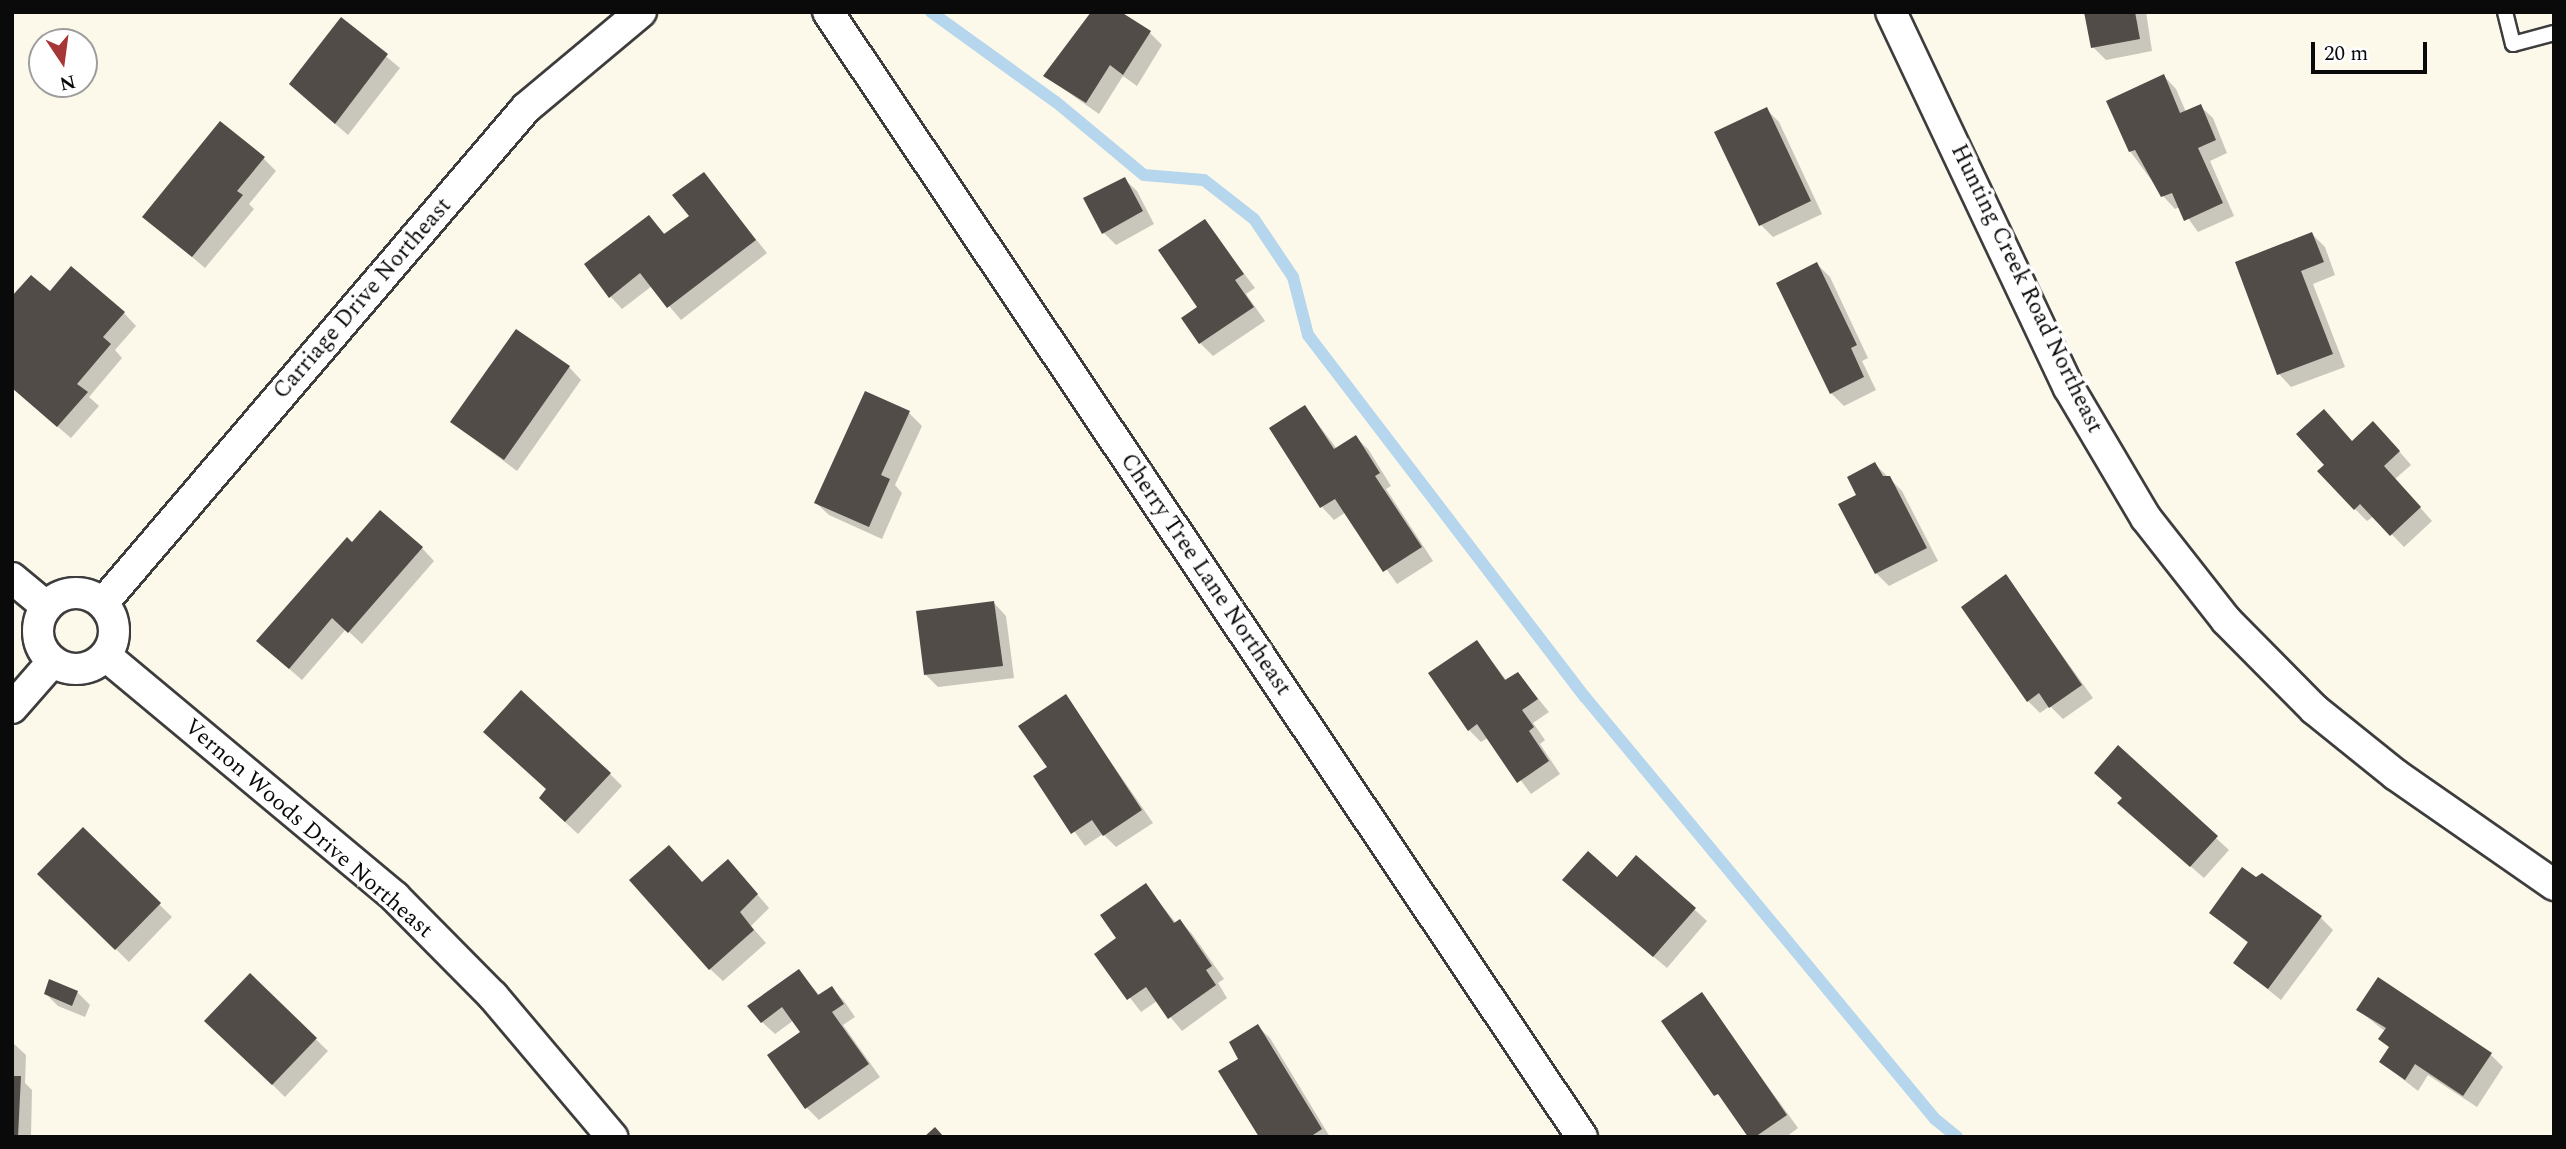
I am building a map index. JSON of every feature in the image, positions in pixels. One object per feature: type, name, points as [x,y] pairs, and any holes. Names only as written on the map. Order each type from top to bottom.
[{"type":"street","name":"Carriage Drive Northeast","points":[[103,603],[526,108],[640,12]]},
{"type":"street","name":"Cherry Tree Lane Northeast","points":[[828,12],[1582,1137]]},
{"type":"street","name":"Hunting Creek Road Northeast","points":[[1891,12],[2070,387],[2146,518],[2225,620],[2314,709],[2396,775],[2554,885]]},
{"type":"street","points":[[12,578],[47,607]]},
{"type":"street","points":[[74,593],[103,603],[113,633],[106,656],[73,671],[53,661],[39,638],[38,625],[47,607],[62,594],[74,593]]},
{"type":"street","name":"Vernon Woods Drive Northeast","points":[[106,656],[395,897],[493,996],[612,1137]]},
{"type":"street","points":[[12,708],[53,661]]},
{"type":"lane","points":[[2505,12],[2513,44],[2554,33]]},
{"type":"building","points":[[1091,12],[1121,12],[1151,31],[1123,75],[1110,65],[1086,103],[1043,76]]},
{"type":"building","points":[[2084,12],[2135,12],[2140,39],[2091,48]]},
{"type":"building","points":[[341,17],[388,54],[335,124],[289,84]]},
{"type":"building","points":[[2164,74],[2180,113],[2201,104],[2216,140],[2198,148],[2223,203],[2184,221],[2172,193],[2161,197],[2135,150],[2129,152],[2106,101]]},
{"type":"building","points":[[1767,107],[1811,201],[1759,226],[1714,132]]},
{"type":"building","points":[[220,121],[265,157],[237,191],[243,195],[192,257],[142,217]]},
{"type":"building","points":[[704,172],[756,240],[667,308],[640,273],[609,298],[584,264],[649,215],[664,234],[689,216],[672,195]]},
{"type":"building","points":[[1125,177],[1143,211],[1102,234],[1083,198]]},
{"type":"building","points":[[1205,219],[1244,274],[1235,280],[1254,307],[1199,344],[1181,318],[1197,307],[1158,250]]},
{"type":"building","points":[[2312,232],[2324,262],[2301,271],[2333,354],[2277,375],[2235,262]]},
{"type":"building","points":[[1817,262],[1857,345],[1851,348],[1864,377],[1830,394],[1776,283]]},
{"type":"building","points":[[71,266],[125,312],[103,337],[111,344],[77,384],[88,392],[57,427],[12,388],[12,296],[31,275],[50,291]]},
{"type":"building","points":[[516,329],[570,366],[504,460],[450,422]]},
{"type":"building","points":[[865,391],[910,411],[881,475],[890,479],[869,527],[814,503]]},
{"type":"building","points":[[1305,405],[1334,449],[1356,435],[1380,473],[1375,476],[1422,547],[1383,572],[1335,499],[1320,508],[1269,428]]},
{"type":"building","points":[[2324,409],[2352,441],[2373,421],[2400,451],[2384,466],[2421,507],[2390,536],[2360,504],[2354,510],[2317,471],[2324,465],[2296,434]]},
{"type":"building","points":[[1875,462],[1883,476],[1890,476],[1927,548],[1875,574],[1838,504],[1856,495],[1847,477]]},
{"type":"building","points":[[380,510],[423,547],[348,633],[332,618],[289,669],[256,641],[347,537],[352,542]]},
{"type":"building","points":[[2006,574],[2082,685],[2049,708],[2039,693],[2027,702],[1961,607]]},
{"type":"building","points":[[994,601],[1003,666],[924,675],[916,611]]},
{"type":"building","points":[[1477,640],[1505,680],[1518,672],[1538,699],[1522,710],[1534,727],[1529,731],[1549,761],[1517,783],[1477,724],[1468,731],[1428,673]]},
{"type":"building","points":[[521,690],[611,773],[565,822],[539,798],[546,789],[483,732]]},
{"type":"building","points":[[1066,694],[1142,810],[1103,836],[1092,820],[1071,834],[1033,776],[1047,767],[1018,726]]},
{"type":"building","points":[[2118,745],[2218,836],[2190,867],[2117,803],[2122,798],[2094,773]]},
{"type":"building","points":[[83,827],[161,903],[115,950],[37,874]]},
{"type":"building","points":[[669,845],[702,882],[728,859],[758,894],[740,912],[754,930],[709,970],[629,880]]},
{"type":"building","points":[[1588,851],[1617,877],[1636,855],[1696,908],[1653,957],[1562,880]]},
{"type":"building","points":[[2242,867],[2256,877],[2262,873],[2322,916],[2268,989],[2233,963],[2248,942],[2209,913]]},
{"type":"building","points":[[1146,883],[1174,923],[1180,919],[1212,966],[1206,970],[1216,985],[1168,1019],[1146,987],[1127,1000],[1094,954],[1116,938],[1100,915]]},
{"type":"building","points":[[799,969],[818,995],[832,986],[844,1004],[832,1012],[869,1064],[805,1109],[767,1055],[800,1032],[782,1007],[761,1023],[747,1006]]},
{"type":"building","points":[[250,973],[317,1038],[272,1085],[204,1021]]},
{"type":"building","points":[[2378,977],[2492,1053],[2463,1096],[2415,1064],[2405,1080],[2379,1062],[2389,1047],[2378,1039],[2386,1028],[2356,1010]]},
{"type":"building","points":[[49,979],[78,991],[72,1006],[44,994]]},
{"type":"building","points":[[1702,992],[1787,1115],[1755,1137],[1748,1137],[1718,1094],[1714,1096],[1661,1021]]},
{"type":"building","points":[[1258,1024],[1322,1129],[1310,1137],[1259,1137],[1218,1071],[1238,1059],[1229,1042]]},
{"type":"building","points":[[12,1076],[21,1076],[18,1137],[12,1137]]},
{"type":"building","points":[[935,1127],[944,1137],[924,1137]]},
{"type":"waterway","points":[[931,12],[1056,102],[1144,175],[1204,180],[1254,219],[1293,277],[1308,335],[1585,697],[1935,1119],[1957,1137]]}]
